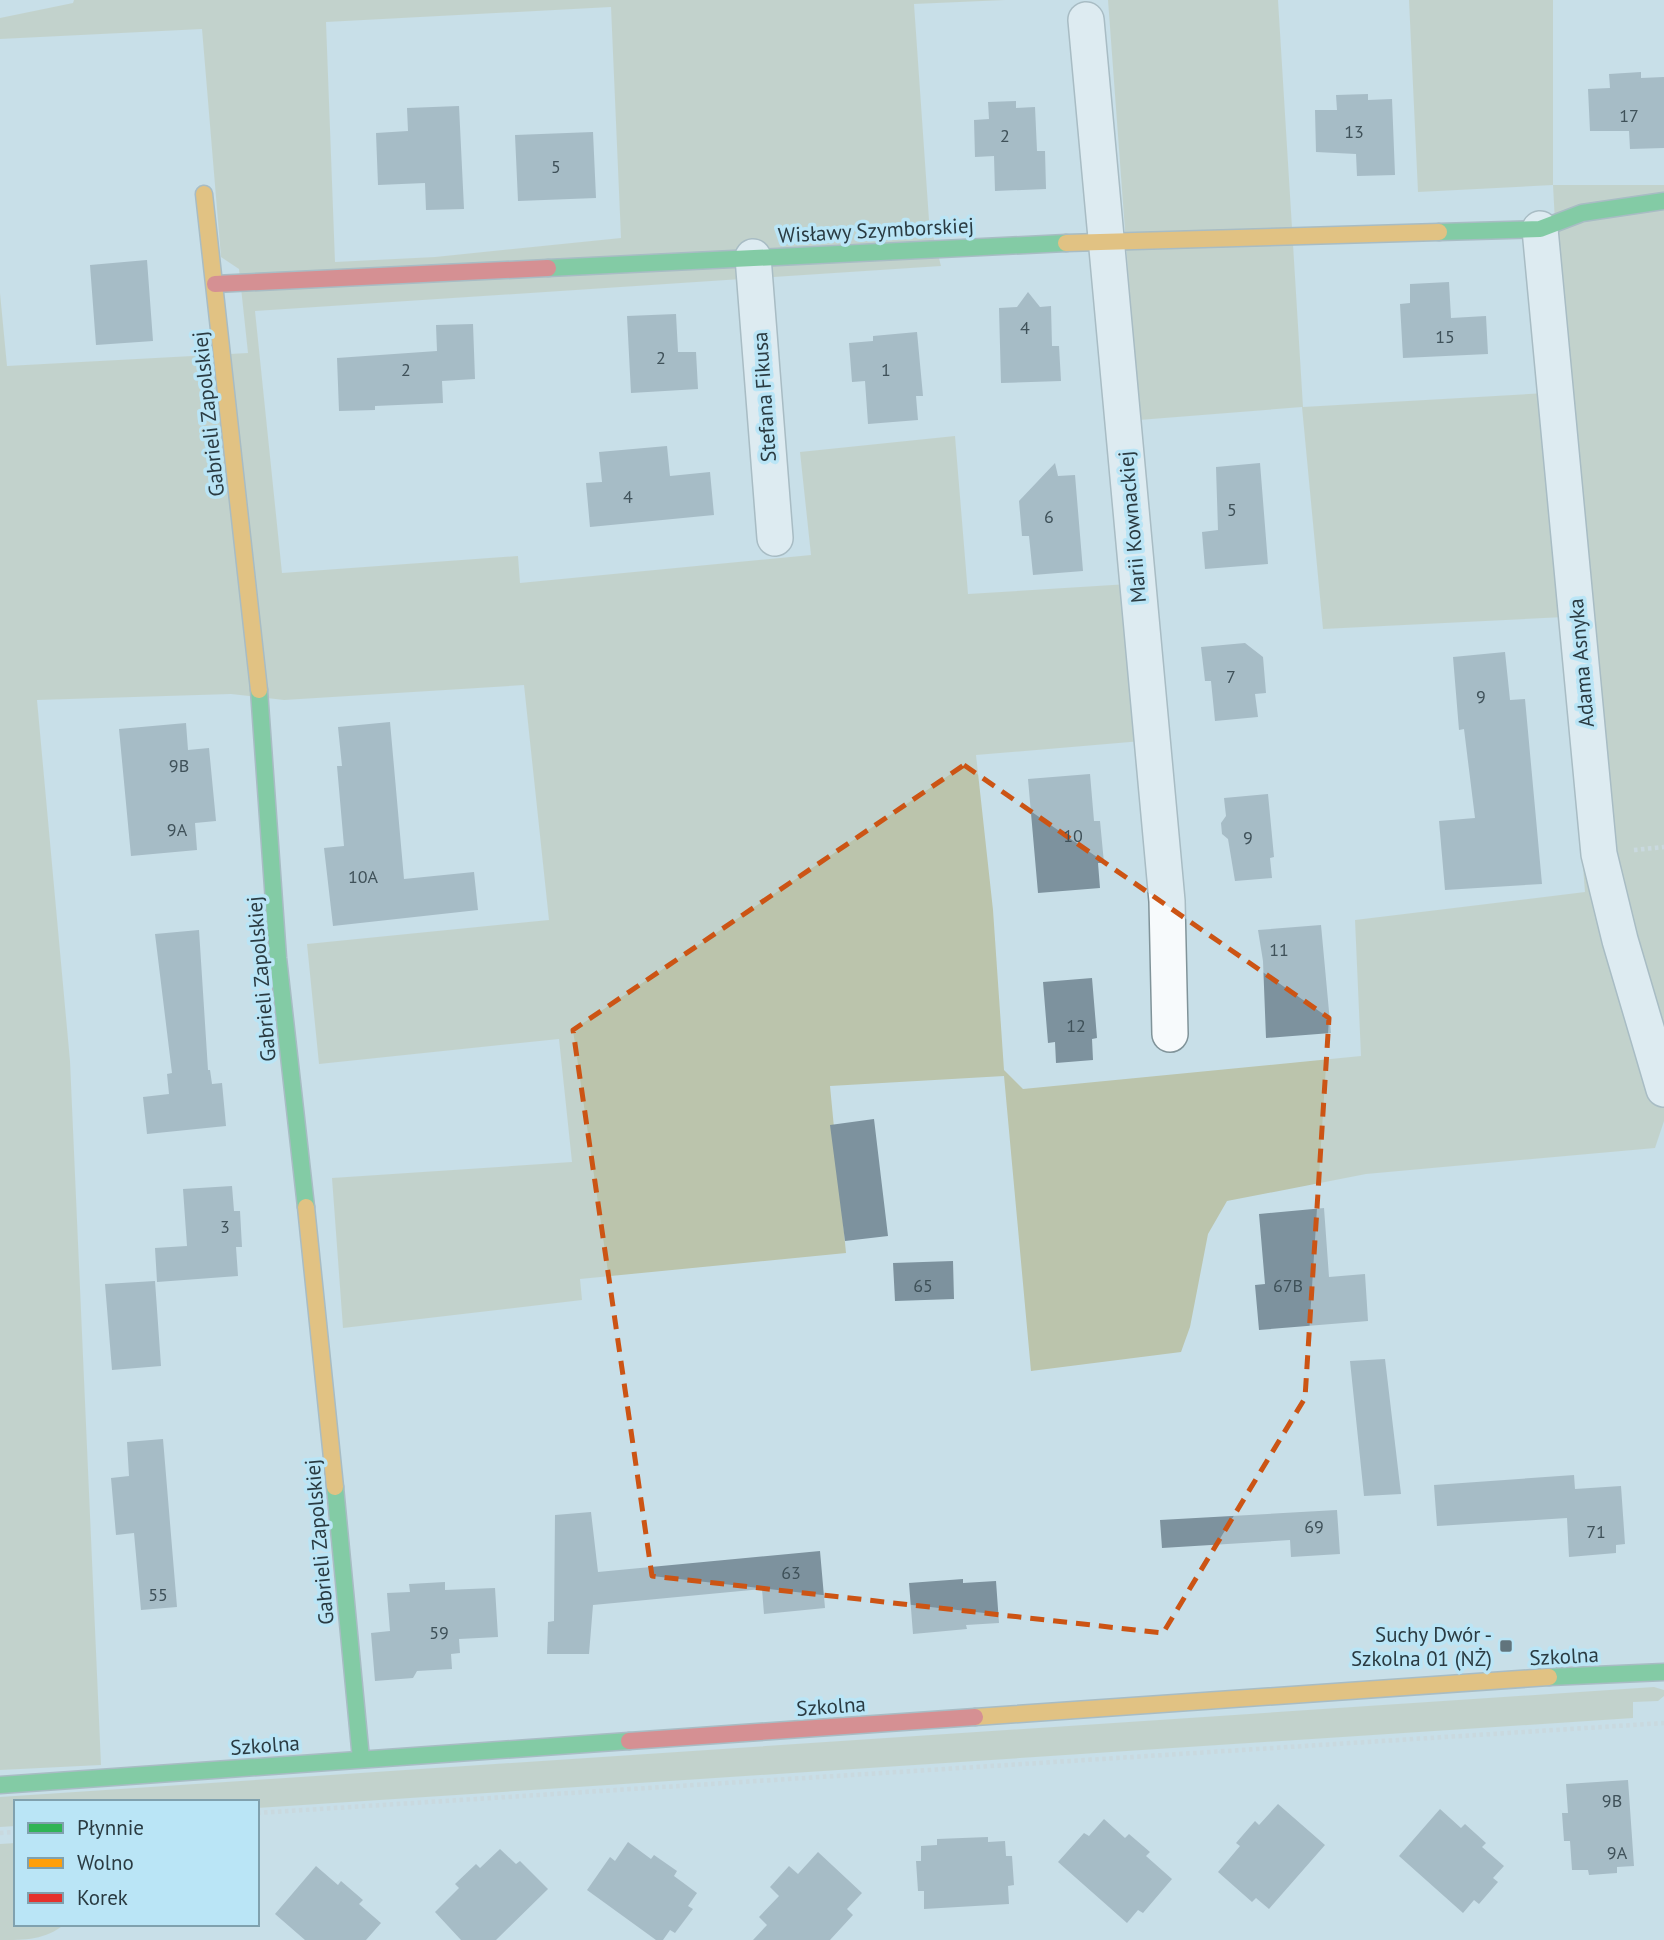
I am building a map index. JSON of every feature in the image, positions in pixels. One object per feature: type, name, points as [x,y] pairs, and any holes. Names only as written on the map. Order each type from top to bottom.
[{"type":"street","name":"Marii Kownackiej","points":[[1086,20],[1167,901],[1170,1034]]},
{"type":"street","name":"Gabrieli Zapolskiej","points":[[204,194],[257,666],[278,958],[324,1374],[361,1759]]},
{"type":"street","name":"Wisławy Szymborskiej","points":[[215,284],[1106,241],[1540,229],[1582,213],[1664,201]]},
{"type":"street","name":"Adama Asnyka","points":[[1540,229],[1599,854],[1620,940],[1664,1089]]},
{"type":"street","name":"Stefana Fikusa","points":[[753,257],[775,538]]},
{"type":"street","name":"Szkolna","points":[[0,1785],[1522,1679],[1664,1672]]},
{"type":"path","points":[[259,1813],[1664,1723]]},
{"type":"highlighted area","points":[[964,765],[1329,1018],[1305,1398],[1163,1633],[652,1576],[573,1030]]},
{"type":"green space","points":[[74,0],[1005,0],[914,4],[929,220],[941,266],[255,311],[282,573],[518,556],[520,583],[811,555],[800,452],[955,436],[968,594],[1129,584],[1142,741],[976,755],[993,910],[1004,1070],[1023,1089],[1361,1056],[1355,920],[1585,892],[1564,617],[1323,629],[1302,407],[1139,420],[1108,0],[1278,0],[1303,407],[1564,392],[1553,185],[1664,185],[1664,1121],[1655,1148],[1366,1174],[1227,1201],[1208,1234],[1190,1327],[1181,1352],[1031,1371],[1004,1076],[830,1086],[846,1253],[580,1279],[582,1300],[343,1328],[332,1178],[572,1162],[559,1039],[319,1064],[307,944],[549,920],[524,685],[284,700],[231,694],[37,700],[70,1061],[101,1765],[0,1770],[0,293],[7,366],[248,353],[239,269],[221,257],[202,29],[0,39],[0,18],[73,3]],"holes":[[[611,7],[621,238],[435,257],[335,262],[326,22]]]},
{"type":"green space","points":[[1409,0],[1553,0],[1553,185],[1418,192]]},
{"type":"green space","points":[[1654,1687],[1664,1690],[1664,1696],[1658,1701],[1633,1702],[1633,1718],[259,1808],[259,1800],[14,1800],[14,1826],[0,1827],[0,1797]]},
{"type":"green space","points":[[14,1843],[14,1926],[62,1926],[43,1936],[0,1940],[0,1844]]},
{"type":"building","points":[[1641,72],[1641,78],[1664,77],[1664,148],[1630,149],[1629,131],[1590,131],[1588,89],[1610,88],[1609,74]]},
{"type":"building","points":[[1368,94],[1368,100],[1392,99],[1395,175],[1357,176],[1356,154],[1316,152],[1315,110],[1337,110],[1336,95]]},
{"type":"building","points":[[1016,101],[1016,108],[1035,107],[1037,151],[1045,151],[1046,189],[995,191],[994,156],[975,157],[974,120],[989,119],[988,102]]},
{"type":"building","points":[[459,106],[464,209],[426,210],[425,183],[378,185],[376,133],[408,131],[407,108]]},
{"type":"building","points":[[593,132],[596,198],[518,201],[515,135]]},
{"type":"building","points":[[147,260],[153,341],[96,345],[90,265]]},
{"type":"building","points":[[1449,282],[1451,318],[1486,316],[1488,354],[1403,358],[1400,304],[1410,303],[1410,284]]},
{"type":"building","points":[[1028,292],[1040,307],[1051,306],[1052,346],[1059,346],[1061,381],[1001,383],[999,308],[1017,307]]},
{"type":"building","points":[[676,314],[678,352],[696,352],[698,389],[631,393],[627,316]]},
{"type":"building","points":[[473,324],[475,379],[442,381],[443,403],[375,406],[375,410],[339,411],[337,358],[437,351],[436,325]]},
{"type":"building","points":[[917,332],[923,396],[916,396],[918,420],[868,424],[865,381],[852,382],[849,343],[873,341],[873,336]]},
{"type":"building","points":[[667,446],[670,476],[710,472],[714,515],[590,527],[586,483],[602,482],[599,452]]},
{"type":"building","points":[[1055,463],[1058,476],[1075,475],[1083,571],[1033,575],[1029,536],[1022,536],[1019,501]]},
{"type":"building","points":[[1260,463],[1268,564],[1205,569],[1202,532],[1218,530],[1216,467]]},
{"type":"building","points":[[1245,643],[1263,657],[1266,693],[1255,694],[1258,717],[1215,721],[1211,681],[1205,681],[1201,647]]},
{"type":"building","points":[[1505,652],[1510,700],[1525,699],[1542,884],[1445,890],[1439,821],[1475,818],[1464,729],[1459,730],[1453,657]]},
{"type":"building","points":[[390,722],[404,879],[474,872],[478,910],[333,926],[324,848],[344,846],[337,766],[342,766],[338,727]]},
{"type":"building","points":[[186,723],[188,750],[209,748],[216,821],[195,823],[197,850],[131,856],[119,729]]},
{"type":"building","points":[[1090,774],[1094,821],[1100,821],[1104,863],[1098,863],[1100,888],[1038,893],[1028,779]]},
{"type":"building","points":[[1268,794],[1274,857],[1270,858],[1272,878],[1235,881],[1228,839],[1222,834],[1221,823],[1226,816],[1224,798]]},
{"type":"building","points":[[1321,925],[1331,1033],[1266,1038],[1263,961],[1258,930]]},
{"type":"building","points":[[199,930],[208,1070],[212,1084],[222,1083],[226,1126],[147,1134],[143,1097],[169,1094],[167,1074],[172,1073],[155,934]]},
{"type":"building","points":[[1092,978],[1097,1038],[1092,1039],[1093,1060],[1056,1063],[1055,1042],[1048,1043],[1043,982]]},
{"type":"building","points":[[874,1119],[888,1236],[845,1241],[830,1125]]},
{"type":"building","points":[[232,1186],[234,1211],[240,1211],[242,1247],[236,1247],[238,1276],[157,1282],[155,1248],[187,1246],[183,1189]]},
{"type":"building","points":[[1324,1208],[1329,1277],[1365,1274],[1368,1321],[1259,1330],[1255,1285],[1265,1284],[1259,1214]]},
{"type":"building","points":[[953,1261],[954,1299],[895,1301],[893,1263]]},
{"type":"building","points":[[155,1281],[161,1366],[112,1370],[105,1284]]},
{"type":"building","points":[[1385,1359],[1401,1494],[1364,1496],[1350,1361]]},
{"type":"building","points":[[163,1439],[177,1607],[141,1610],[134,1533],[116,1535],[111,1478],[129,1476],[127,1442]]},
{"type":"building","points":[[1574,1475],[1575,1489],[1621,1486],[1625,1544],[1616,1545],[1616,1553],[1569,1557],[1567,1518],[1437,1526],[1434,1485]]},
{"type":"building","points":[[1337,1510],[1340,1554],[1291,1557],[1290,1540],[1162,1548],[1160,1520]]},
{"type":"building","points":[[591,1512],[598,1572],[820,1551],[825,1608],[764,1614],[762,1589],[593,1605],[589,1654],[547,1654],[548,1622],[554,1621],[555,1515]]},
{"type":"building","points":[[963,1579],[963,1583],[996,1581],[999,1623],[966,1625],[967,1629],[913,1634],[909,1583]]},
{"type":"building","points":[[445,1582],[445,1590],[495,1588],[498,1637],[459,1639],[460,1653],[451,1654],[452,1669],[417,1671],[413,1678],[375,1681],[371,1633],[390,1631],[387,1593],[410,1592],[409,1584]]},
{"type":"building","points":[[1628,1780],[1634,1866],[1617,1867],[1617,1873],[1589,1875],[1588,1870],[1572,1870],[1570,1841],[1564,1841],[1562,1813],[1568,1813],[1566,1784]]},
{"type":"building","points":[[1278,1804],[1325,1845],[1269,1909],[1256,1898],[1252,1902],[1218,1872],[1240,1846],[1236,1843],[1255,1821],[1259,1825]]},
{"type":"building","points":[[1440,1809],[1461,1828],[1465,1824],[1486,1843],[1482,1847],[1504,1866],[1493,1878],[1498,1882],[1479,1904],[1474,1900],[1463,1913],[1399,1856]]},
{"type":"building","points":[[1104,1819],[1125,1838],[1129,1834],[1150,1852],[1146,1856],[1172,1879],[1143,1913],[1138,1910],[1127,1923],[1058,1862],[1084,1833],[1089,1836]]},
{"type":"building","points":[[988,1837],[988,1842],[1005,1841],[1006,1856],[1012,1856],[1014,1885],[1008,1886],[1009,1904],[924,1909],[924,1891],[918,1891],[916,1861],[921,1861],[921,1846],[937,1845],[937,1839]]},
{"type":"building","points":[[628,1842],[651,1859],[654,1855],[677,1871],[674,1876],[697,1893],[688,1906],[693,1909],[675,1933],[670,1930],[663,1940],[656,1940],[587,1890],[610,1857],[615,1861]]},
{"type":"building","points":[[500,1849],[516,1864],[520,1861],[548,1889],[496,1940],[461,1940],[435,1912],[459,1888],[455,1884],[476,1864],[480,1868]]},
{"type":"building","points":[[818,1852],[862,1893],[847,1909],[853,1915],[830,1940],[753,1940],[767,1925],[759,1917],[779,1896],[770,1887],[789,1866],[798,1874]]},
{"type":"building","points":[[316,1866],[338,1885],[341,1881],[363,1900],[359,1904],[381,1923],[366,1940],[305,1940],[275,1914]]},
{"type":"traffic: fast","points":[[1439,232],[1540,229],[1582,213],[1664,201]]},
{"type":"traffic: fast","points":[[548,268],[1066,243]]},
{"type":"traffic: fast","points":[[259,690],[278,958],[306,1207]]},
{"type":"traffic: fast","points":[[335,1487],[361,1759]]},
{"type":"traffic: fast","points":[[1549,1677],[1664,1672]]},
{"type":"traffic: fast","points":[[0,1785],[629,1741]]},
{"type":"traffic: slow","points":[[204,194],[259,690]]},
{"type":"traffic: slow","points":[[1066,243],[1439,232]]},
{"type":"traffic: slow","points":[[306,1207],[335,1487]]},
{"type":"traffic: slow","points":[[975,1717],[1549,1677]]},
{"type":"traffic: jam","points":[[215,284],[548,268]]},
{"type":"traffic: jam","points":[[629,1741],[975,1717]]},
{"type":"place","name":"Suchy Dwór - Szkolna 01 (NŻ)","points":[[1506,1646]]}]
